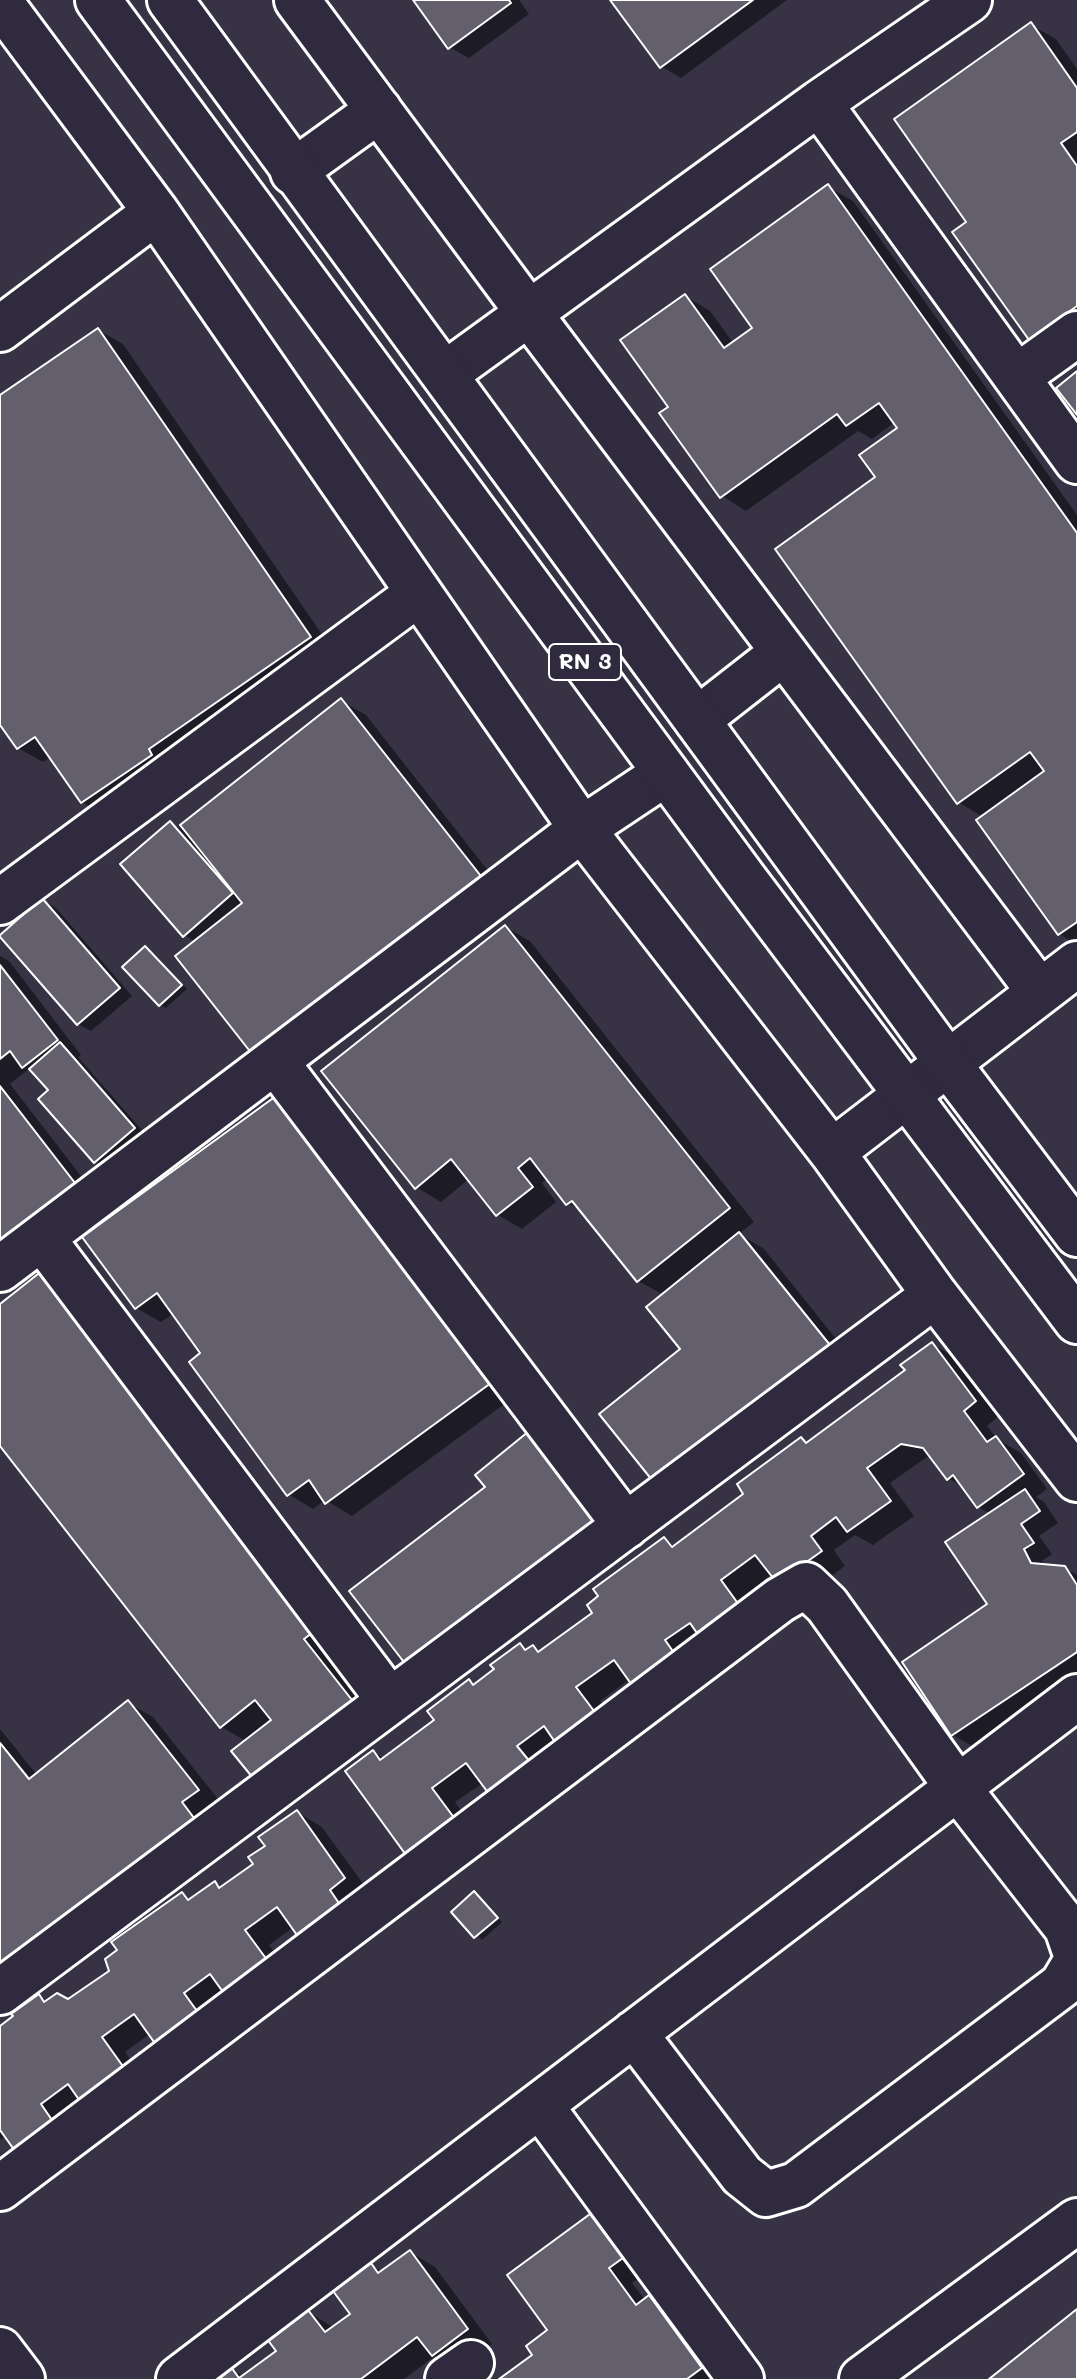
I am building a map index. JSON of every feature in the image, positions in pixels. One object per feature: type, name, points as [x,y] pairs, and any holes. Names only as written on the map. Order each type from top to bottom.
[{"type":"main road","name":"RN 3","points":[[98,0],[904,1095],[1077,1321]]},
{"type":"main road","name":"RN 3","points":[[170,0],[947,1062],[1077,1234]]},
{"type":"main road","points":[[297,0],[1039,991]]},
{"type":"main road","points":[[445,374],[819,103],[969,0]]},
{"type":"main road","points":[[0,2],[156,212],[582,829],[832,1152],[935,1295],[1077,1479]]},
{"type":"main road","points":[[819,103],[1077,461]]},
{"type":"main road","points":[[293,172],[379,110]]},
{"type":"main road","points":[[0,329],[156,212]]},
{"type":"main road","points":[[1017,377],[1077,334]]},
{"type":"main road","points":[[0,902],[419,593]]},
{"type":"main road","points":[[697,720],[784,652]]},
{"type":"main road","points":[[0,1269],[582,829],[666,773]]},
{"type":"main road","points":[[832,1152],[1077,964]]},
{"type":"main road","points":[[275,1061],[626,1526]]},
{"type":"main road","points":[[42,1238],[390,1701]]},
{"type":"main road","points":[[0,1992],[935,1295]]},
{"type":"main road","points":[[0,2188],[780,1600],[806,1585],[827,1605],[958,1788],[1067,1928],[1077,1959],[1062,1985],[796,2185],[766,2194],[742,2175],[634,2033]]},
{"type":"main road","points":[[179,2379],[1077,1697]]},
{"type":"main road","points":[[540,2105],[741,2379]]},
{"type":"main road","points":[[862,2379],[1077,2221]]},
{"type":"main road","points":[[0,2350],[22,2379]]},
{"type":"building","points":[[413,0],[509,0],[511,3],[448,49]]},
{"type":"building","points":[[610,0],[753,0],[660,68]]},
{"type":"building","points":[[1031,22],[1077,88],[1077,132],[1061,143],[1077,166],[1077,306],[1029,340],[952,232],[966,222],[894,119]]},
{"type":"building","points":[[828,184],[1077,533],[1077,922],[1058,935],[976,820],[1044,771],[1030,752],[957,804],[775,549],[875,477],[859,455],[897,428],[879,403],[846,426],[837,414],[720,498],[659,413],[668,407],[620,340],[685,294],[724,348],[752,328],[710,269]]},
{"type":"building","points":[[98,328],[311,637],[149,749],[152,755],[81,803],[35,737],[17,749],[0,725],[0,395]]},
{"type":"building","points":[[1077,371],[1077,415],[1056,388]]},
{"type":"building","points":[[341,698],[484,880],[256,1059],[175,956],[242,903],[180,825]]},
{"type":"building","points":[[170,821],[233,893],[183,937],[120,864]]},
{"type":"building","points":[[42,898],[120,988],[77,1025],[0,937]]},
{"type":"building","points":[[505,925],[730,1208],[637,1282],[572,1201],[566,1205],[530,1158],[518,1168],[533,1187],[496,1216],[451,1159],[415,1189],[321,1071]]},
{"type":"building","points":[[145,946],[182,985],[159,1006],[122,967]]},
{"type":"building","points":[[0,965],[58,1040],[22,1068],[10,1051],[0,1059]]},
{"type":"building","points":[[60,1042],[135,1128],[94,1163],[38,1099],[48,1090],[29,1069]]},
{"type":"building","points":[[0,1086],[75,1183],[0,1241]]},
{"type":"building","points":[[287,1088],[491,1383],[325,1504],[309,1480],[287,1496],[189,1362],[200,1353],[157,1293],[135,1309],[82,1237]]},
{"type":"building","points":[[739,1232],[834,1350],[660,1490],[599,1414],[680,1349],[646,1307]]},
{"type":"building","points":[[43,1270],[320,1627],[304,1639],[352,1700],[253,1778],[231,1751],[271,1720],[255,1700],[220,1728],[0,1446],[0,1304]]},
{"type":"building","points":[[932,1342],[976,1401],[964,1411],[987,1442],[996,1436],[1024,1474],[977,1508],[953,1475],[947,1480],[923,1448],[901,1444],[867,1468],[891,1501],[847,1532],[836,1517],[811,1536],[822,1551],[777,1583],[755,1555],[721,1580],[742,1609],[701,1639],[690,1623],[665,1640],[677,1657],[634,1688],[614,1660],[576,1687],[597,1715],[557,1745],[544,1726],[517,1746],[531,1763],[489,1794],[466,1763],[432,1788],[455,1819],[406,1855],[345,1771],[373,1750],[380,1760],[434,1720],[427,1711],[469,1679],[473,1685],[494,1669],[490,1665],[520,1643],[525,1650],[533,1645],[538,1652],[592,1613],[587,1605],[598,1596],[593,1589],[664,1537],[672,1547],[743,1494],[737,1484],[801,1437],[806,1443],[905,1370],[900,1365]]},
{"type":"building","points":[[534,1427],[605,1519],[410,1670],[349,1591],[485,1487],[475,1475]]},
{"type":"building","points":[[1025,1489],[1040,1511],[1021,1524],[1034,1543],[1024,1549],[1031,1563],[1065,1566],[1077,1585],[1077,1652],[951,1736],[902,1662],[987,1604],[945,1542]]},
{"type":"building","points":[[128,1700],[199,1790],[182,1802],[197,1822],[0,1977],[0,1743],[29,1779]]},
{"type":"building","points":[[297,1810],[345,1878],[330,1890],[347,1915],[304,1945],[277,1907],[245,1930],[273,1968],[228,1999],[210,1974],[184,1993],[202,2018],[159,2049],[134,2014],[102,2037],[127,2072],[82,2104],[68,2084],[41,2104],[54,2123],[15,2151],[0,2130],[0,2026],[39,1994],[44,2002],[57,1993],[68,1999],[109,1971],[105,1959],[117,1950],[111,1942],[182,1892],[188,1900],[215,1881],[219,1888],[253,1864],[248,1857],[265,1846],[258,1837]]},
{"type":"building","points":[[474,1891],[498,1918],[474,1938],[451,1912]]},
{"type":"building","points":[[590,2214],[623,2258],[609,2268],[636,2305],[649,2295],[702,2368],[687,2379],[499,2379],[532,2355],[526,2346],[547,2330],[507,2275]]},
{"type":"building","points":[[410,2250],[468,2329],[432,2356],[417,2337],[361,2379],[214,2379],[231,2367],[239,2378],[276,2351],[267,2339],[308,2310],[325,2332],[350,2314],[333,2291],[371,2263],[378,2273]]},
{"type":"building","points":[[1077,2309],[1077,2379],[989,2379]]}]
